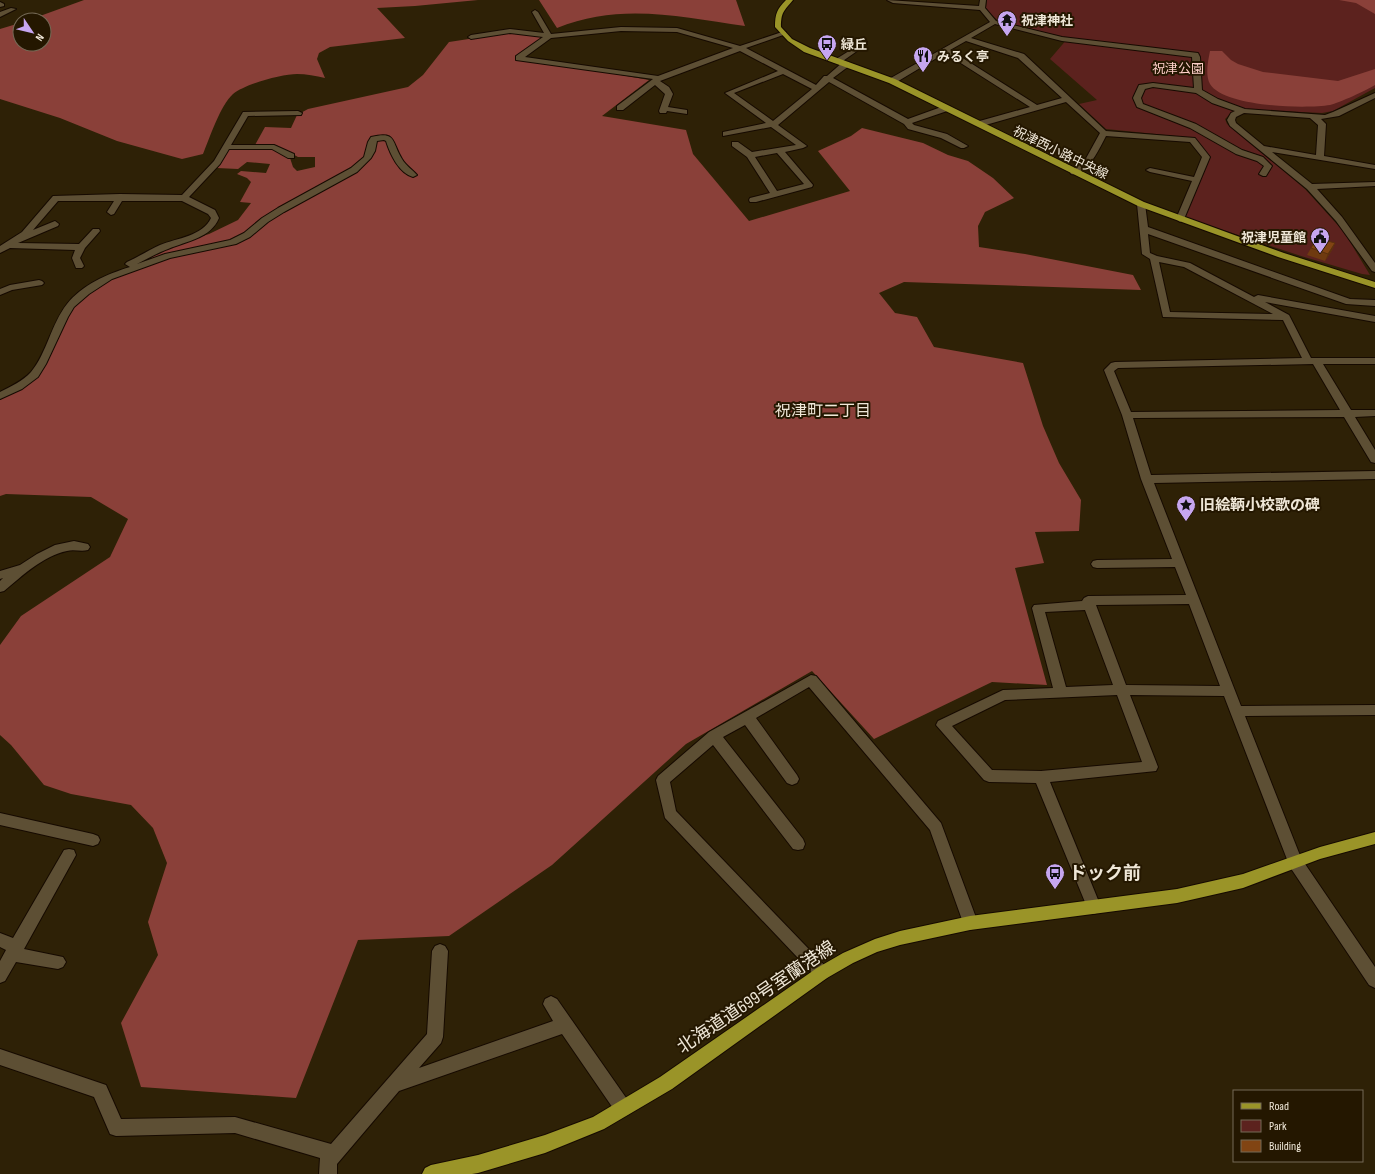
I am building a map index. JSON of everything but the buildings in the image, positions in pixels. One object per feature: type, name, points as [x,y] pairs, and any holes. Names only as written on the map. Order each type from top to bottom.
[{"type":"main road","points":[[784,33],[778,27],[778,16],[781,9],[790,0]]},
{"type":"main road","name":"祝津西小路中央線","points":[[784,33],[796,44],[892,81],[1141,204],[1180,219],[1375,285]]},
{"type":"main road","name":"北海道道699号室蘭港線","points":[[431,1174],[478,1164],[545,1144],[598,1123],[666,1083],[822,973],[848,958],[875,946],[900,938],[970,923],[1177,896],[1243,881],[1295,862],[1375,838]]},
{"type":"street","points":[[890,0],[982,8],[994,22],[1062,39],[1195,55],[1198,91]]},
{"type":"street","points":[[982,8],[983,0]]},
{"type":"street","points":[[0,15],[14,9]]},
{"type":"street","points":[[535,12],[549,36]]},
{"type":"street","points":[[892,81],[994,22]]},
{"type":"street","points":[[471,37],[510,31],[549,36],[621,29],[677,30],[740,48],[816,88]]},
{"type":"street","points":[[620,108],[657,80],[740,48],[784,33]]},
{"type":"street","points":[[549,36],[519,58],[584,66],[657,80],[669,94],[664,109],[684,112]]},
{"type":"street","points":[[965,39],[1021,56],[1104,132],[1192,140],[1206,156],[1180,219]]},
{"type":"street","points":[[837,61],[865,43]]},
{"type":"street","points":[[945,50],[1036,108]]},
{"type":"street","points":[[726,134],[774,124],[827,78],[846,64]]},
{"type":"street","points":[[750,155],[803,146],[729,93],[784,71]]},
{"type":"street","points":[[827,78],[907,122],[911,127],[944,136],[964,146]]},
{"type":"street","points":[[1263,174],[1268,166],[1260,159],[1239,152],[1192,126],[1140,105],[1137,98],[1142,87],[1153,85],[1198,91],[1215,101],[1244,111],[1325,117],[1336,114],[1375,95]]},
{"type":"street","points":[[979,124],[1068,99]]},
{"type":"street","points":[[907,122],[947,108]]},
{"type":"street","points":[[1244,111],[1236,113],[1232,116],[1231,120],[1233,124],[1310,187],[1339,219],[1375,269]]},
{"type":"street","points":[[184,198],[217,162],[246,114],[298,113]]},
{"type":"street","points":[[1312,116],[1322,124],[1320,158]]},
{"type":"street","points":[[1074,172],[1087,163],[1104,132]]},
{"type":"street","points":[[109,277],[168,256],[232,242],[247,235],[281,210],[354,170],[364,162],[372,150],[372,142],[374,139],[386,137],[390,140],[392,150],[406,171],[413,175]]},
{"type":"street","points":[[735,144],[750,155],[774,194]]},
{"type":"street","points":[[226,147],[274,146],[291,156]]},
{"type":"street","points":[[1262,148],[1375,167]]},
{"type":"street","points":[[753,200],[810,185],[779,150]]},
{"type":"street","points":[[1221,153],[1239,152]]},
{"type":"street","points":[[1150,170],[1197,180]]},
{"type":"street","points":[[1310,187],[1375,184]]},
{"type":"street","points":[[111,212],[120,197]]},
{"type":"street","points":[[0,396],[18,387],[34,375],[71,304],[86,292],[132,262],[164,247],[198,235],[212,225],[215,218],[212,212],[184,198],[56,198],[25,234],[4,248]]},
{"type":"street","points":[[1141,204],[1146,254],[1154,258],[1187,265],[1286,317],[1312,361],[1348,413],[1375,460]]},
{"type":"street","points":[[16,240],[55,224]]},
{"type":"street","points":[[1144,229],[1349,302],[1375,303]]},
{"type":"street","points":[[79,266],[76,258],[81,247],[96,231]]},
{"type":"street","points":[[4,248],[81,247]]},
{"type":"street","points":[[1154,258],[1166,315],[1286,317]]},
{"type":"street","points":[[0,292],[10,288],[40,283]]},
{"type":"street","points":[[1247,296],[1375,319]]},
{"type":"street","points":[[1375,361],[1115,365],[1108,370],[1127,415],[1147,479],[1295,862],[1375,980]]},
{"type":"street","points":[[1127,415],[1375,413]]},
{"type":"street","points":[[1147,479],[1375,475]]},
{"type":"street","points":[[0,588],[15,575],[48,553],[68,546],[84,547]]},
{"type":"street","points":[[1097,564],[1180,563]]},
{"type":"street","points":[[0,575],[30,565]]},
{"type":"street","points":[[1194,600],[1088,601],[1090,605],[1122,690],[1151,767],[1041,777],[989,776],[943,725],[1004,695],[1122,690],[1229,691]]},
{"type":"street","points":[[1061,693],[1038,608],[1090,605]]},
{"type":"street","points":[[822,973],[670,814],[663,780],[714,736],[811,680],[936,827],[970,923]]},
{"type":"street","points":[[1236,711],[1375,710]]},
{"type":"street","points":[[747,717],[792,779]]},
{"type":"street","points":[[714,736],[798,844]]},
{"type":"street","points":[[1041,777],[1094,907]]},
{"type":"street","points":[[0,819],[93,840]]},
{"type":"street","points":[[0,976],[69,855]]},
{"type":"street","points":[[0,940],[14,950],[58,962]]},
{"type":"street","points":[[328,1167],[435,1036],[440,951]]},
{"type":"street","points":[[551,1004],[623,1108]]},
{"type":"street","points":[[393,1086],[565,1025]]},
{"type":"street","points":[[0,1057],[100,1091],[116,1128],[235,1125],[329,1152],[328,1167]]},
{"type":"green space","name":"祝津公園","points":[[987,0],[1375,0],[1375,88],[1333,111],[1322,113],[1242,109],[1234,110],[1225,119],[1227,124],[1305,189],[1344,232],[1370,275],[1301,256],[1184,217],[1208,158],[1195,138],[1106,129],[1079,104],[1097,100],[1050,59],[1068,38],[999,21],[990,14],[986,8]]},
{"type":"shaded area","points":[[84,0],[478,0],[377,8],[405,38],[330,47],[319,53],[317,59],[325,78],[304,74],[290,74],[264,80],[239,90],[228,99],[224,106],[203,154],[182,159],[117,141],[60,118],[0,99],[0,29],[12,25],[12,52],[52,52],[51,12]]},
{"type":"shaded area","points":[[539,0],[736,0],[745,26],[674,16],[627,14],[604,15],[581,20],[557,28]]},
{"type":"shaded area","points":[[1339,0],[1375,0],[1375,14],[1356,3]]},
{"type":"shaded area","points":[[508,33],[543,37],[515,60],[582,68],[649,80],[602,116],[686,130],[693,154],[749,221],[850,191],[818,151],[851,136],[862,128],[923,143],[948,155],[968,161],[993,178],[1014,198],[985,212],[978,226],[979,247],[1025,254],[1133,275],[1141,290],[904,282],[879,293],[895,313],[917,317],[934,347],[1023,363],[1043,426],[1059,463],[1081,500],[1079,531],[1035,532],[1044,563],[1015,568],[1047,685],[992,682],[874,739],[812,671],[686,744],[552,865],[449,936],[358,940],[296,1098],[141,1087],[121,1023],[158,955],[148,922],[167,863],[153,828],[131,805],[71,794],[44,785],[11,745],[0,735],[0,645],[21,616],[110,557],[128,519],[91,497],[6,494],[0,496],[0,400],[29,383],[73,305],[134,263],[165,248],[209,234],[238,220],[251,203],[240,202],[251,182],[247,178],[237,174],[241,171],[266,173],[270,164],[247,162],[238,169],[217,168],[228,148],[271,148],[290,158],[293,167],[297,171],[315,167],[315,157],[298,157],[276,145],[255,145],[265,127],[291,128],[297,115],[308,109],[408,87],[423,75],[449,42]]},
{"type":"shaded area","points":[[1210,51],[1222,51],[1231,60],[1238,64],[1263,72],[1338,81],[1375,69],[1375,85],[1340,102],[1330,105],[1303,107],[1266,105],[1248,102],[1231,98],[1218,92],[1210,84],[1207,72]]},
{"type":"place","name":"祝津神社","points":[[1007,37]]},
{"type":"place","name":"緑丘","points":[[827,61]]},
{"type":"place","name":"みるく亭","points":[[923,73]]},
{"type":"place","name":"祝津児童館","points":[[1320,254]]},
{"type":"place","name":"旧絵鞆小校歌の碑","points":[[1186,522]]},
{"type":"place","name":"ドック前","points":[[1055,890]]},
{"type":"district","name":"祝津町二丁目","points":[[823,410]]}]
